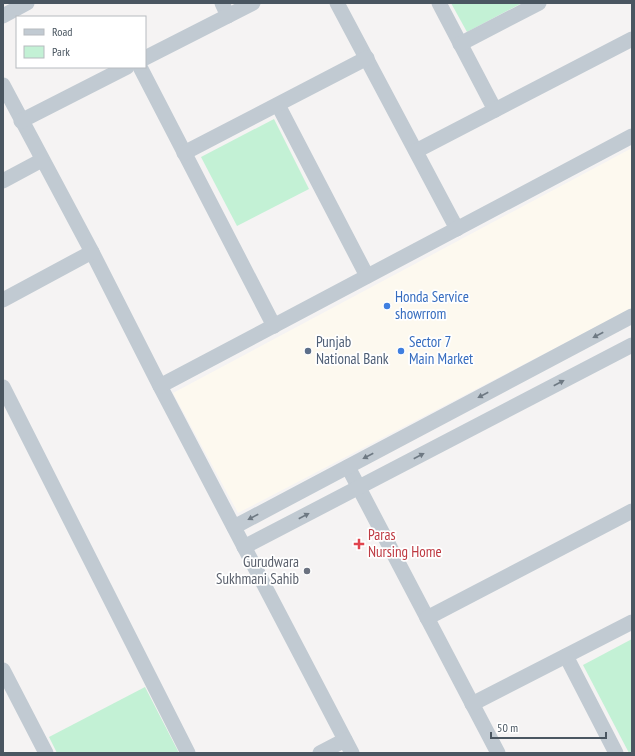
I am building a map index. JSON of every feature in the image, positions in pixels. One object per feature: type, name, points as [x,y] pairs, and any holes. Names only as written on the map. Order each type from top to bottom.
[{"type":"street","points":[[3,16],[27,3]]},
{"type":"street","points":[[146,57],[225,9],[253,3]]},
{"type":"street","points":[[337,3],[457,229]]},
{"type":"street","points":[[439,3],[496,110]]},
{"type":"street","points":[[460,44],[539,3]]},
{"type":"street","points":[[416,152],[632,39]]},
{"type":"street","points":[[184,153],[367,58]]},
{"type":"street","points":[[21,121],[125,68]]},
{"type":"street","points":[[141,68],[274,326]]},
{"type":"street","points":[[3,85],[92,252],[160,386],[349,747],[320,753]]},
{"type":"street","points":[[278,105],[367,276]]},
{"type":"street","points":[[160,386],[632,136]]},
{"type":"street","points":[[3,181],[42,160]]},
{"type":"street","points":[[3,300],[92,252]]},
{"type":"street","points":[[234,527],[632,316]]},
{"type":"street","points":[[244,547],[632,345]]},
{"type":"street","points":[[526,372],[537,395]]},
{"type":"street","points":[[3,387],[188,753]]},
{"type":"street","points":[[348,466],[498,753]]},
{"type":"street","points":[[428,618],[632,511]]},
{"type":"street","points":[[472,704],[632,622]]},
{"type":"street","points":[[566,656],[616,753]]},
{"type":"street","points":[[3,670],[46,753]]},
{"type":"shaded area","name":"Sector 7 Main Market","points":[[632,148],[632,308],[238,513],[173,393]]},
{"type":"green space","points":[[451,3],[522,3],[467,32]]},
{"type":"green space","points":[[274,119],[309,189],[237,226],[201,157]]},
{"type":"green space","points":[[632,639],[632,753],[629,753],[583,665]]},
{"type":"green space","points":[[145,687],[179,753],[57,753],[49,737]]},
{"type":"place","name":"Honda Service showrrom","points":[[387,306]]},
{"type":"place","name":"Punjab National Bank","points":[[308,351]]},
{"type":"place","name":"Sector 7 Main Market","points":[[401,351]]},
{"type":"place","name":"Paras Nursing Home","points":[[359,544]]},
{"type":"place","name":"Gurudwara Sukhmani Sahib","points":[[307,571]]}]
